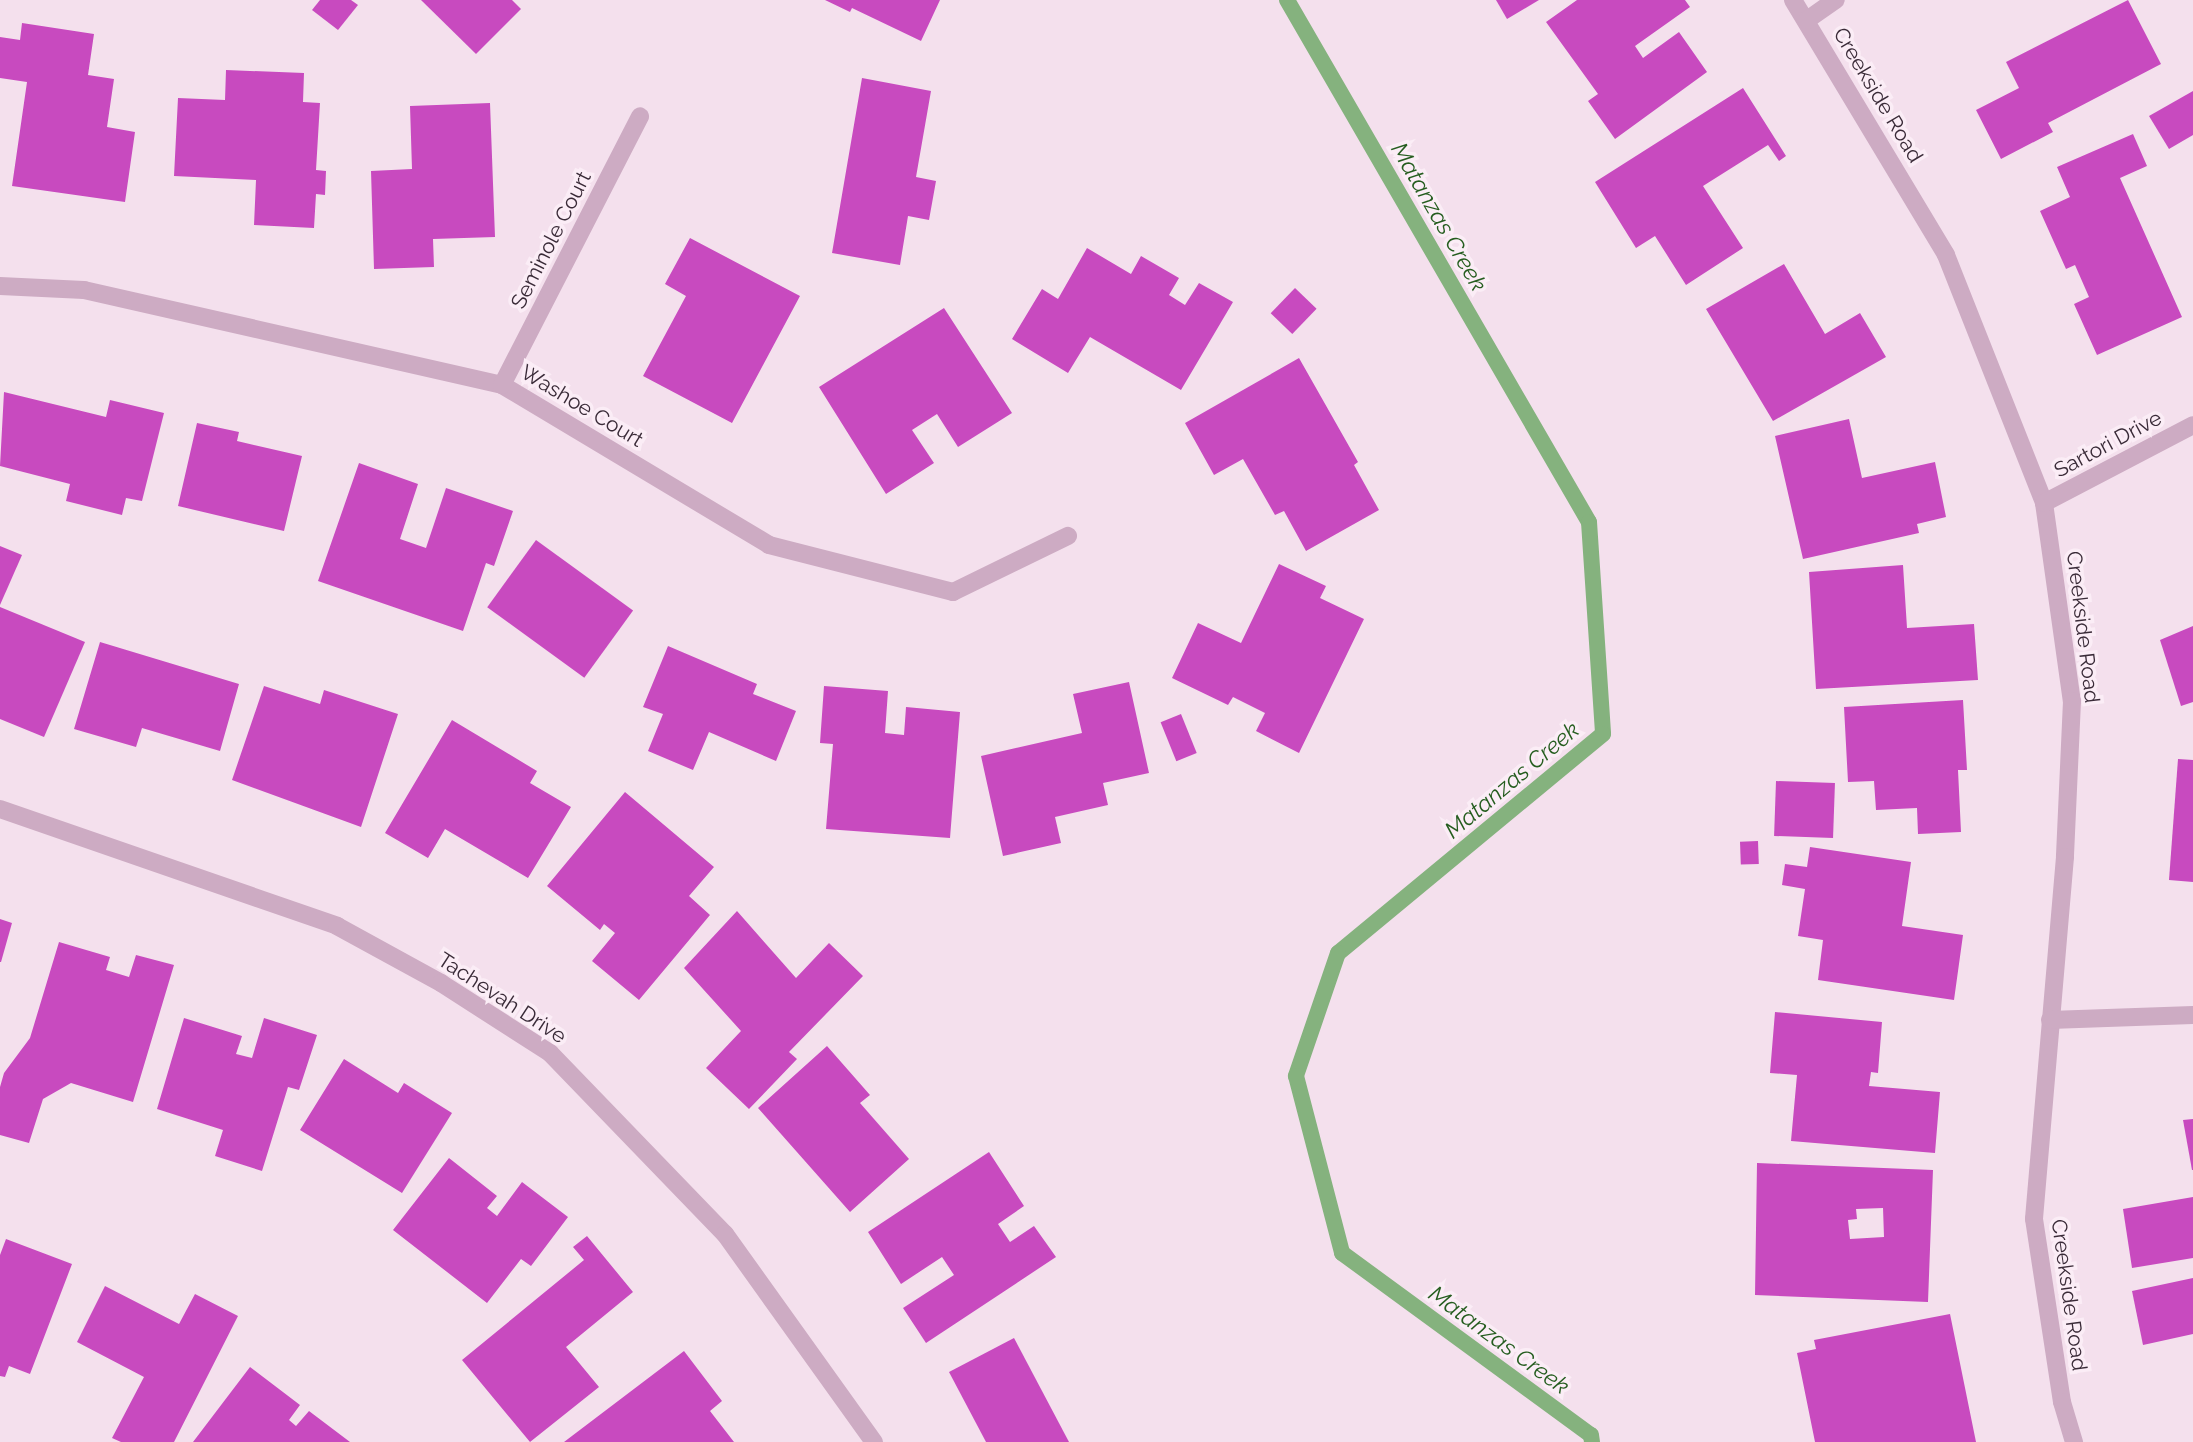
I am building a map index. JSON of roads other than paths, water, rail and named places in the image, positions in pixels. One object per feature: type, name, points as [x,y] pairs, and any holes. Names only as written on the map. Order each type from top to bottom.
[{"type":"street","name":"Creekside Road","points":[[1793,0],[1946,255],[2044,503],[2072,701],[2065,857],[2034,1219],[2062,1402],[2074,1442]]},
{"type":"street","points":[[1807,20],[1836,0]]},
{"type":"street","name":"Seminole Court","points":[[502,385],[640,116]]},
{"type":"street","name":"Washoe Court","points":[[0,286],[84,290],[502,385],[769,545],[953,592],[1068,536]]},
{"type":"street","name":"Sartori Drive","points":[[2044,503],[2193,425]]},
{"type":"street","name":"Tachevah Drive","points":[[0,809],[337,926],[441,983],[550,1052],[725,1234],[874,1442]]},
{"type":"street","points":[[2050,1020],[2193,1015]]},
{"type":"waterway","name":"Matanzas Creek","points":[[1287,0],[1589,522],[1603,734],[1338,953],[1296,1076],[1342,1253],[1591,1435],[1592,1442]]}]
